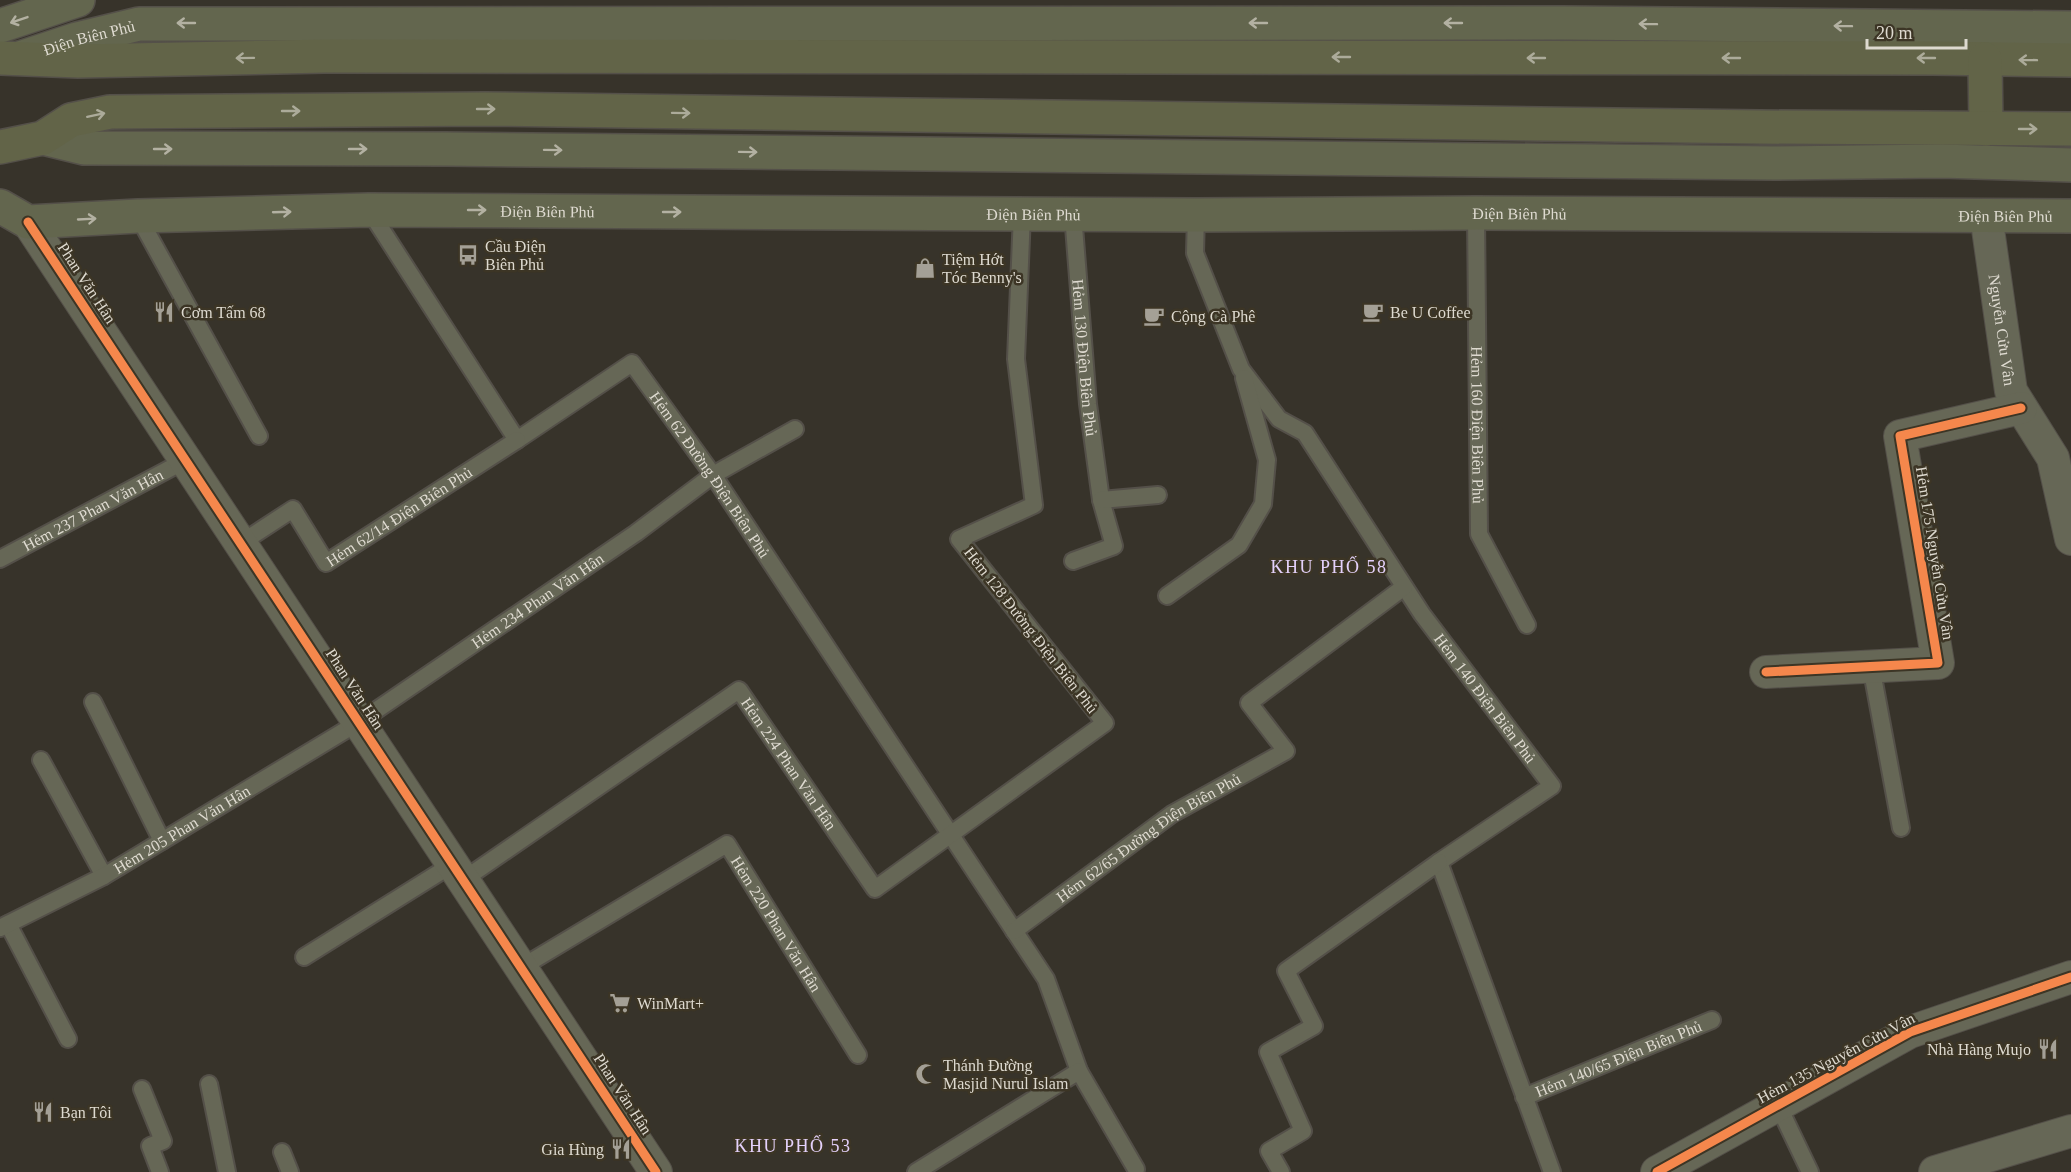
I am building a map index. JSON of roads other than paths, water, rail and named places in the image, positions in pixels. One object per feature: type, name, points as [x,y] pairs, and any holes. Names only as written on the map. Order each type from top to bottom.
[{"type":"highway","name":"Điện Biên Phủ","points":[[8,58],[78,61],[1985,43],[2071,60]]},
{"type":"highway","points":[[1985,43],[1986,129]]},
{"type":"highway","points":[[0,147],[43,138],[71,120],[110,112],[485,109],[1688,127],[2071,129]]},
{"type":"main road","points":[[0,26],[78,0]]},
{"type":"main road","name":"Điện Biên Phủ","points":[[1985,43],[2071,28]]},
{"type":"main road","points":[[1986,129],[1986,215]]},
{"type":"main road","points":[[43,138],[84,148],[1773,163],[1941,161],[2071,165]]},
{"type":"main road","points":[[0,206],[28,222]]},
{"type":"main road","name":"Điện Biên Phủ","points":[[28,222],[138,216],[369,210],[1196,215],[1476,213],[2071,216]]},
{"type":"street","name":"Nguyễn Cửu Vân","points":[[1986,215],[2011,391],[2053,458],[2071,539]]},
{"type":"street","name":"Phan Văn Hân","points":[[28,222],[656,1172]]},
{"type":"street","name":"Hẻm 175 Nguyễn Cửu Vân","points":[[1766,672],[1938,663],[1900,436],[2021,408]]},
{"type":"street","name":"Hẻm 135 Nguyễn Cửu Vân","points":[[1658,1172],[1910,1032],[2071,977]]},
{"type":"street","points":[[1935,1172],[2071,1131]]},
{"type":"lane","points":[[369,210],[516,440]]},
{"type":"lane","name":"Hẻm 160 Điện Biên Phủ","points":[[1476,213],[1479,534],[1527,625]]},
{"type":"lane","name":"Hẻm 128 Đường Điện Biên Phủ","points":[[951,835],[1105,723],[959,539],[1034,505],[1016,358],[1022,214]]},
{"type":"lane","name":"Hẻm 130 Điện Biên Phủ","points":[[1073,214],[1088,404],[1101,500],[1114,546],[1073,561]]},
{"type":"lane","name":"Hẻm 140 Điện Biên Phủ","points":[[1196,215],[1195,253],[1241,369],[1279,419],[1305,433],[1422,614],[1552,786],[1439,862]]},
{"type":"lane","points":[[138,216],[259,436]]},
{"type":"lane","name":"Hẻm 62 Đường Điện Biên Phủ","points":[[516,440],[632,363],[713,475],[1046,979],[1079,1071],[1136,1169]]},
{"type":"lane","points":[[1167,596],[1239,545],[1263,504],[1267,460],[1241,369]]},
{"type":"lane","name":"Hẻm 234 Phan Văn Hân","points":[[359,722],[636,533],[713,475],[795,429]]},
{"type":"lane","name":"Hẻm 62/14 Điện Biên Phủ","points":[[241,543],[293,509],[326,563],[516,440]]},
{"type":"lane","name":"Hẻm 237 Phan Văn Hân","points":[[0,559],[186,460]]},
{"type":"lane","points":[[1101,500],[1158,495]]},
{"type":"lane","name":"Hẻm 62/65 Đường Điện Biên Phủ","points":[[1014,931],[1172,814],[1286,751],[1249,703],[1404,587]]},
{"type":"lane","points":[[1871,666],[1901,828]]},
{"type":"lane","name":"Hẻm 224 Phan Văn Hân","points":[[458,872],[739,690],[875,889],[951,835]]},
{"type":"lane","points":[[93,702],[162,841]]},
{"type":"lane","name":"Hẻm 205 Phan Văn Hân","points":[[4,926],[104,876],[359,722]]},
{"type":"lane","points":[[41,760],[104,876]]},
{"type":"lane","name":"Hẻm 220 Phan Văn Hân","points":[[522,967],[727,844],[858,1055]]},
{"type":"lane","points":[[1281,1172],[1269,1151],[1303,1131],[1268,1052],[1314,1026],[1286,971],[1439,862],[1552,1172]]},
{"type":"lane","points":[[304,957],[458,872]]},
{"type":"lane","points":[[4,926],[68,1039]]},
{"type":"lane","name":"Hẻm 140/65 Điện Biên Phủ","points":[[1524,1097],[1712,1020]]},
{"type":"lane","points":[[923,1170],[1079,1071]]},
{"type":"lane","points":[[209,1084],[227,1172]]},
{"type":"lane","points":[[142,1089],[163,1141],[150,1146],[160,1172]]},
{"type":"lane","points":[[1778,1105],[1810,1172]]},
{"type":"lane","points":[[282,1152],[290,1172]]},
{"type":"place","name":"Cầu Điện Biên Phủ","points":[[468,255]]},
{"type":"place","name":"Tiệm Hớt Tóc Benny's","points":[[925,268]]},
{"type":"place","name":"Cơm Tấm 68","points":[[164,312]]},
{"type":"place","name":"Be U Coffee","points":[[1373,312]]},
{"type":"place","name":"Cộng Cà Phê","points":[[1154,316]]},
{"type":"place","name":"WinMart+","points":[[620,1003]]},
{"type":"place","name":"Nhà Hàng Mujo","points":[[2048,1049]]},
{"type":"place","name":"Thánh Đường Masjid Nurul Islam","points":[[926,1074]]},
{"type":"place","name":"Bạn Tôi","points":[[43,1112]]},
{"type":"place","name":"Gia Hùng","points":[[621,1149]]},
{"type":"district","name":"KHU PHỐ 58","points":[[1329,567]]},
{"type":"district","name":"KHU PHỐ 53","points":[[793,1146]]}]
